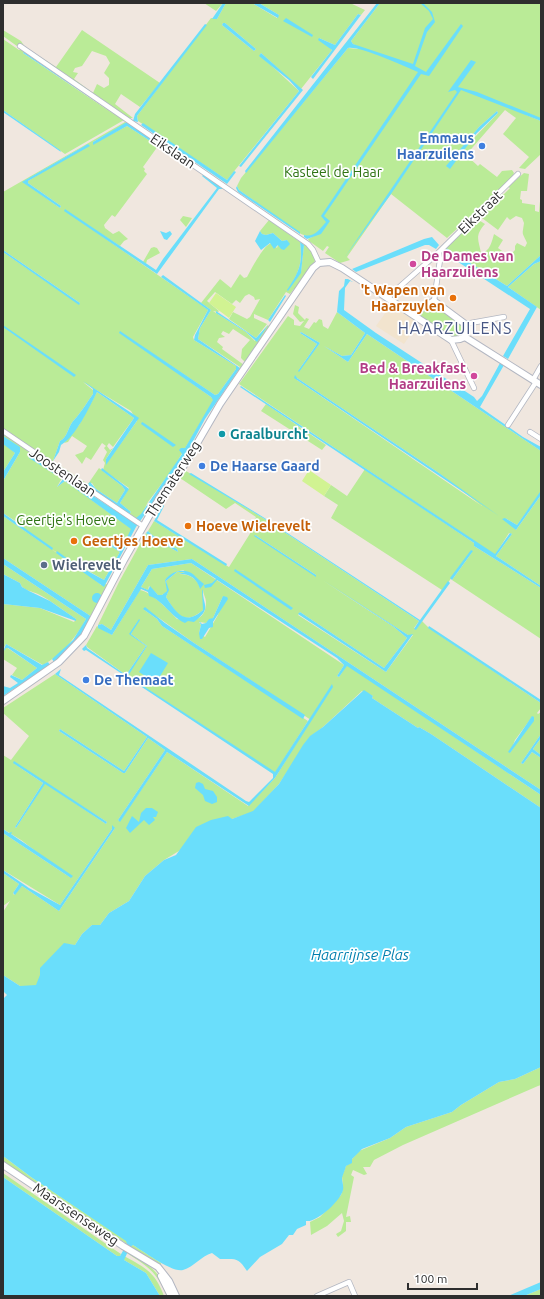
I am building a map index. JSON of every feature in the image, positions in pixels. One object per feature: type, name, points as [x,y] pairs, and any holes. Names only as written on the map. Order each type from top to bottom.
[{"type":"street","name":"Eikslaan","points":[[20,46],[308,244],[313,250],[319,263]]},
{"type":"street","name":"Eikstraat","points":[[388,297],[439,252],[518,174]]},
{"type":"street","points":[[434,301],[440,260],[439,252]]},
{"type":"street","points":[[319,263],[327,262],[335,264],[388,297],[451,340],[474,388]]},
{"type":"street","name":"Thematerweg","points":[[3,701],[59,662],[84,636],[141,525],[185,464],[220,404],[313,268],[319,263]]},
{"type":"street","points":[[412,314],[434,301]]},
{"type":"street","points":[[434,301],[465,324],[504,317]]},
{"type":"street","points":[[465,324],[465,337]]},
{"type":"street","points":[[451,340],[465,337]]},
{"type":"street","points":[[465,337],[537,382]]},
{"type":"street","points":[[508,425],[537,382],[541,366]]},
{"type":"street","name":"Joostenlaan","points":[[3,431],[141,525]]},
{"type":"street","points":[[530,432],[541,439]]},
{"type":"street","name":"Maarssenseweg","points":[[3,1165],[123,1246],[150,1262],[165,1275],[176,1296]]},
{"type":"street","name":"Maarssenseweg","points":[[150,1262],[159,1273],[171,1296]]},
{"type":"street","points":[[317,1296],[349,1282],[355,1296]]},
{"type":"shaded area","points":[[391,305],[419,322],[404,344],[376,326]]},
{"type":"green space","points":[[204,3],[223,3],[216,11]]},
{"type":"green space","points":[[226,3],[252,3],[277,18],[279,15],[259,3],[350,3],[365,10],[361,15],[358,14],[335,45],[319,38],[332,50],[301,89],[261,53],[260,55],[299,91],[227,180],[138,121],[137,116],[211,18],[217,19]],"holes":[[[225,23],[256,49],[254,51],[222,25]]]},
{"type":"green space","name":"Kasteel de Haar","points":[[380,3],[541,3],[541,119],[524,114],[541,121],[541,154],[525,169],[519,168],[529,157],[503,134],[516,118],[505,110],[466,155],[478,166],[480,164],[497,177],[502,171],[512,170],[514,173],[511,179],[447,238],[391,194],[347,257],[350,260],[340,263],[325,253],[329,247],[327,246],[323,251],[309,241],[308,239],[314,236],[306,236],[301,234],[239,190],[237,186],[241,178],[348,48],[358,49],[359,47],[351,41]],"holes":[[[497,111],[498,113],[447,166],[479,127]]]},
{"type":"green space","points":[[3,30],[21,41],[25,47],[56,67],[82,30],[160,83],[140,107],[121,94],[115,104],[133,118],[121,118],[124,120],[65,154],[3,110],[3,39],[19,50],[21,49],[3,36]],"holes":[[[92,51],[106,56],[110,63],[104,73],[109,78],[109,85],[104,88],[97,84],[93,93],[74,79],[78,73],[73,72],[75,68],[82,66]],[[25,52],[118,117],[23,53]]]},
{"type":"green space","name":"Geertje's Hoeve","points":[[125,122],[127,123],[93,142],[93,144],[127,126],[158,146],[143,167],[147,174],[115,217],[112,215],[104,225],[105,228],[113,234],[119,231],[128,239],[120,246],[64,210],[207,309],[208,310],[193,337],[194,340],[236,366],[236,369],[218,394],[215,395],[120,332],[214,400],[172,470],[148,502],[137,524],[63,476],[57,487],[65,481],[132,529],[122,548],[118,548],[98,538],[120,552],[104,580],[51,549],[23,528],[28,519],[23,526],[3,513],[3,481],[20,452],[3,436],[3,252],[79,304],[80,303],[3,250],[3,192]],"holes":[[[88,144],[28,181],[28,183],[61,206],[60,208],[23,182]],[[83,382],[131,411],[137,421],[106,464],[106,459],[113,448],[110,450],[107,446],[109,443],[113,447],[134,418],[97,392],[79,425],[64,443],[68,442],[72,436],[87,446],[83,452],[75,455],[82,464],[86,457],[91,460],[102,443],[106,446],[104,448],[107,452],[103,460],[105,463],[103,470],[129,488],[120,503],[131,512],[129,514],[53,461],[60,441],[65,437],[72,422],[93,394],[93,390]],[[31,455],[57,472],[56,475],[30,458]]]},
{"type":"green space","points":[[524,173],[529,174],[527,191],[521,191],[520,199],[522,200],[522,203],[535,205],[535,211],[539,212],[541,190],[541,255],[507,286],[446,248],[477,219],[485,224],[478,235],[481,253],[487,251],[494,234],[503,240],[498,248],[509,256],[515,250],[517,243],[525,247],[527,243],[523,234],[524,223],[522,218],[516,216],[510,220],[507,217],[498,230],[478,215],[501,194],[504,194],[510,188],[508,187]]},
{"type":"green space","points":[[183,216],[192,218],[186,227],[180,220]]},
{"type":"green space","points":[[269,220],[300,242],[300,262],[298,272],[293,281],[301,272],[304,245],[300,241],[306,244],[310,249],[315,261],[296,290],[294,289],[290,294],[286,292],[268,320],[254,314],[254,318],[267,324],[256,338],[229,319],[233,312],[247,319],[250,317],[260,299],[255,300],[254,297],[249,294],[245,296],[240,303],[236,300],[232,304],[215,292],[207,301],[219,311],[213,311],[246,332],[255,341],[268,325],[270,328],[246,363],[241,358],[242,349],[250,340],[233,329],[229,334],[223,331],[221,334],[225,337],[219,338],[217,342],[223,347],[222,349],[244,365],[235,378],[240,367],[198,339],[200,328],[211,310],[201,303],[220,279],[231,288],[240,274],[244,278],[247,277],[258,257],[269,244],[272,243],[277,248],[278,245],[289,245],[287,240],[282,241],[273,233],[266,235],[262,234],[260,231]]},
{"type":"green space","points":[[151,248],[157,248],[160,253],[147,260],[146,264],[143,262]]},
{"type":"green space","points":[[541,261],[541,310],[508,287],[534,264]]},
{"type":"green space","points":[[216,293],[236,307],[229,318],[209,303]]},
{"type":"green space","points":[[434,304],[464,326],[464,335],[454,340],[420,318],[419,314],[422,310]]},
{"type":"green space","points":[[295,305],[299,307],[298,313],[305,320],[306,318],[309,319],[304,327],[309,329],[314,322],[316,323],[319,319],[322,320],[323,326],[328,329],[337,312],[365,333],[351,355],[342,356],[324,346],[348,362],[367,334],[541,451],[541,492],[517,525],[505,518],[516,530],[541,495],[541,586],[496,556],[512,534],[509,533],[495,555],[239,384],[288,316],[294,320],[294,325],[300,326],[304,321],[300,322],[293,314]],"holes":[[[301,332],[320,343],[298,371],[317,344],[300,333]],[[297,378],[439,473],[482,506],[297,380]]]},
{"type":"green space","points":[[266,404],[326,445],[322,450],[261,411]]},
{"type":"green space","points":[[3,442],[15,453],[3,472]]},
{"type":"green space","points":[[99,468],[125,490],[117,503],[96,489],[92,483],[88,484]]},
{"type":"green space","points":[[365,469],[474,543],[474,546],[541,588],[541,639],[452,580],[473,551],[442,590],[331,518],[338,505],[324,496],[331,485],[347,496]]},
{"type":"green space","points":[[309,470],[331,485],[324,496],[302,481]]},
{"type":"green space","points":[[186,471],[263,518],[419,621],[414,628],[416,629],[422,621],[429,628],[541,703],[541,708],[537,713],[538,714],[541,712],[541,734],[521,763],[523,764],[532,752],[541,758],[541,790],[192,559],[148,565],[111,630],[102,624],[98,625],[119,582],[146,533],[178,552],[177,549],[152,535],[148,531],[154,521],[229,567],[251,532],[251,525],[256,517],[235,503],[226,509],[180,478]],"holes":[[[255,536],[316,575],[316,576]],[[322,580],[408,635],[413,635],[386,672],[298,615],[300,612],[384,668],[407,638],[394,627]],[[532,717],[533,717],[510,753],[515,740]]]},
{"type":"green space","name":"Wielrevelt","points":[[3,516],[89,575],[101,585],[107,584],[112,575],[92,617],[3,558]]},
{"type":"green space","points":[[191,563],[344,665],[337,676],[339,677],[347,665],[541,795],[541,808],[431,734],[419,727],[418,728],[372,698],[373,696],[362,691],[310,737],[279,784],[253,812],[232,819],[164,860],[145,876],[129,901],[109,913],[100,925],[92,925],[82,934],[75,945],[64,944],[54,955],[36,986],[20,986],[3,975],[3,912],[10,901],[3,906],[3,873],[19,884],[13,893],[14,895],[22,886],[59,911],[115,828],[112,829],[60,905],[3,870],[3,833],[71,878],[21,840],[3,829],[3,755],[11,760],[29,736],[3,713],[3,708],[55,674],[147,737],[124,771],[60,729],[59,731],[123,773],[125,773],[148,738],[165,750],[118,820],[120,821],[167,752],[248,806],[275,778],[311,720],[194,643],[159,618],[143,609],[157,619],[162,626],[308,721],[275,773],[127,676],[147,646],[131,634],[139,619],[130,634],[146,646],[126,675],[87,647],[86,645],[97,626],[112,635],[140,590],[154,597],[177,619],[197,619],[201,617],[205,609],[206,602],[203,590],[203,610],[196,615],[186,618],[174,609],[166,597],[168,591],[162,595],[158,595],[149,586],[148,590],[141,587],[152,569]],"holes":[[[183,570],[203,584],[200,588],[195,579],[179,574],[185,572],[178,572]],[[176,573],[166,581],[167,589],[165,580]],[[223,596],[218,615],[205,637],[199,633],[201,625],[199,622],[206,623],[213,618]],[[13,763],[45,783],[16,828],[15,827],[43,783]],[[47,784],[107,822],[106,824]]]},
{"type":"green space","points":[[3,564],[86,619],[78,633],[68,645],[50,661],[43,665],[6,644],[3,649],[3,604],[40,608],[74,622],[76,619],[48,600],[23,588],[20,583],[3,574]]},
{"type":"green space","points":[[6,647],[37,668],[22,680],[12,675],[17,668],[3,659],[3,652]]},
{"type":"green space","points":[[541,738],[541,755],[533,749]]},
{"type":"green space","points":[[541,1067],[541,1085],[403,1145],[374,1160],[370,1167],[363,1167],[367,1174],[364,1175],[353,1170],[351,1175],[354,1177],[346,1217],[350,1216],[351,1222],[346,1222],[346,1231],[338,1237],[336,1234],[341,1231],[344,1221],[342,1213],[327,1226],[311,1235],[310,1222],[320,1217],[341,1195],[343,1189],[342,1176],[346,1166],[359,1151],[390,1138],[406,1127],[452,1112],[499,1082],[515,1079]]},
{"type":"green space","points":[[3,1156],[31,1177],[127,1241],[127,1244],[3,1162]]},
{"type":"green space","points":[[3,1173],[121,1254],[120,1256],[117,1256],[3,1177]]},
{"type":"green space","points":[[133,1245],[161,1263],[161,1265],[130,1246]]},
{"type":"green space","points":[[128,1252],[143,1261],[158,1274],[170,1296],[167,1296],[159,1281],[151,1271],[127,1253]]},
{"type":"green space","points":[[124,1256],[144,1268],[153,1276],[161,1288],[164,1296],[160,1296],[146,1273],[124,1260]]},
{"type":"green space","points":[[541,1289],[541,1296],[524,1296]]},
{"type":"water","points":[[223,3],[226,3],[217,19],[212,19]]},
{"type":"water","points":[[252,3],[259,3],[279,15],[278,18]]},
{"type":"water","points":[[377,3],[380,3],[351,41],[353,44],[413,64],[425,28],[433,19],[429,11],[420,3],[423,3],[432,12],[435,22],[427,32],[415,66],[426,72],[461,24],[463,26],[429,76],[421,74],[324,216],[330,221],[321,234],[307,239],[304,235],[308,236],[314,234],[326,222],[321,216],[418,72],[372,53],[354,48],[348,48],[246,173],[245,171]]},
{"type":"water","points":[[358,14],[361,15],[313,79],[311,77],[332,50],[318,40],[319,38],[335,45]]},
{"type":"water","points":[[286,18],[313,35],[312,37],[283,21]]},
{"type":"water","points":[[225,23],[256,49],[254,51],[222,25]]},
{"type":"water","points":[[205,24],[207,25],[137,116],[138,122],[133,121],[135,114]]},
{"type":"water","points":[[24,52],[119,117],[23,53]]},
{"type":"water","points":[[261,53],[303,90],[241,167],[239,166],[299,91],[289,80],[259,56]]},
{"type":"water","points":[[471,60],[476,62],[458,87],[477,92],[541,118],[541,121],[461,90],[391,194],[345,257],[457,92],[455,90],[448,92]]},
{"type":"water","points":[[3,110],[60,150],[61,152],[3,112]]},
{"type":"water","points":[[497,111],[498,113],[476,134],[450,169],[446,166],[479,127]]},
{"type":"water","points":[[127,122],[165,148],[164,150],[127,126],[93,145],[93,142]]},
{"type":"water","points":[[143,123],[227,180],[234,171],[236,172],[227,184],[141,125]]},
{"type":"water","points":[[88,144],[90,146],[28,181],[28,183],[61,206],[60,208],[22,182]]},
{"type":"water","points":[[204,174],[223,189],[219,189],[157,274],[64,211],[65,209],[156,270],[217,188],[202,176]]},
{"type":"water","points":[[237,186],[239,190],[300,232],[300,234],[238,192],[236,188]]},
{"type":"water","points":[[160,231],[166,233],[170,231],[172,234],[167,240],[164,239]]},
{"type":"water","points":[[260,231],[262,234],[266,235],[273,233],[282,241],[287,240],[290,244],[284,250],[278,245],[274,249],[270,243],[261,250],[255,241]]},
{"type":"water","points":[[291,235],[304,245],[301,273],[288,291],[287,290],[295,278],[299,268],[301,256],[300,242]]},
{"type":"water","points":[[432,237],[439,245],[436,249],[429,245],[425,245],[356,272],[352,269],[424,239]]},
{"type":"water","points":[[446,248],[507,286],[541,255],[541,261],[534,264],[508,287],[537,307],[508,359],[503,356],[530,309],[443,252]]},
{"type":"water","points":[[3,250],[80,303],[79,305],[3,252]]},
{"type":"water","points":[[163,275],[211,310],[200,328],[198,339],[240,368],[205,419],[183,460],[136,527],[104,587],[56,553],[57,551],[75,564],[104,580],[120,552],[98,538],[99,537],[118,548],[122,548],[131,529],[65,481],[57,487],[63,479],[62,477],[63,476],[136,524],[138,521],[136,518],[141,514],[182,454],[179,450],[181,448],[185,448],[213,400],[211,397],[119,333],[120,331],[215,395],[218,394],[236,369],[236,366],[194,340],[195,335],[208,310],[161,277]]},
{"type":"water","points":[[345,279],[353,282],[350,281],[345,288],[344,310],[376,333],[474,397],[477,401],[482,396],[500,363],[504,365],[480,407],[523,437],[541,447],[541,451],[367,334],[348,362],[324,346],[342,356],[351,355],[365,333],[337,312],[339,291],[344,286]]},
{"type":"water","points":[[285,295],[286,296],[270,322],[268,320]]},
{"type":"water","points":[[216,311],[256,338],[268,325],[257,342],[246,332],[216,313]]},
{"type":"water","points":[[3,325],[76,375],[74,377],[3,327]]},
{"type":"water","points":[[301,332],[320,343],[299,372],[298,371],[317,344],[300,333]]},
{"type":"water","points":[[295,375],[297,378],[439,473],[499,516],[294,378]]},
{"type":"water","points":[[83,381],[139,418],[106,465],[106,459],[134,418],[97,392],[82,421],[67,441],[61,445],[59,452],[53,461],[60,441],[65,437],[72,422],[93,394],[93,389]]},
{"type":"water","points":[[241,386],[495,554],[510,533],[512,534],[496,556],[541,586],[541,588],[474,546],[474,543],[240,387]]},
{"type":"water","points":[[142,422],[176,445],[173,447],[141,424]]},
{"type":"water","points":[[3,436],[20,447],[20,452],[3,481],[3,472],[15,453],[3,444]]},
{"type":"water","points":[[30,455],[57,473],[56,475],[29,458]]},
{"type":"water","points":[[102,468],[129,489],[120,503],[131,512],[129,514],[90,487],[88,484],[90,482],[96,489],[117,503],[125,490],[101,470]]},
{"type":"water","points":[[191,473],[263,517],[420,620],[448,581],[450,583],[416,630],[414,629],[419,621],[263,518],[189,474]]},
{"type":"water","points":[[540,492],[541,495],[516,530],[502,519],[505,518],[517,525]]},
{"type":"water","points":[[163,505],[164,506],[157,520],[227,564],[226,566],[154,521]]},
{"type":"water","points":[[3,513],[53,548],[52,550],[3,516]]},
{"type":"water","points":[[148,531],[152,535],[177,549],[178,552],[151,537],[146,533]]},
{"type":"water","points":[[255,535],[316,575],[316,577],[254,536]]},
{"type":"water","points":[[471,550],[473,551],[452,580],[450,578]]},
{"type":"water","points":[[3,558],[92,617],[76,642],[54,662],[52,659],[73,640],[86,619],[3,564]]},
{"type":"water","points":[[192,559],[541,790],[541,795],[347,666],[339,677],[337,676],[344,665],[337,658],[217,580],[211,587],[205,588],[204,585],[212,583],[216,579],[191,563],[152,569],[141,587],[148,590],[150,586],[158,595],[162,595],[167,591],[165,580],[174,572],[187,571],[194,575],[204,584],[200,589],[195,579],[186,574],[179,574],[185,572],[177,572],[166,581],[169,590],[166,597],[178,613],[182,616],[191,617],[197,615],[203,610],[203,589],[205,609],[200,617],[194,622],[188,621],[185,623],[175,617],[158,601],[149,596],[148,592],[141,589],[112,635],[98,628],[98,625],[102,624],[111,630],[148,565]]},
{"type":"water","points":[[235,569],[293,608],[291,610],[234,571]]},
{"type":"water","points":[[3,574],[20,583],[22,587],[50,601],[76,619],[76,621],[40,608],[3,604]]},
{"type":"water","points":[[323,580],[408,635],[413,634],[386,672],[298,614],[300,612],[384,668],[407,638],[394,627]]},
{"type":"water","points":[[95,593],[99,593],[101,594],[101,602],[95,603],[92,600],[92,596]]},
{"type":"water","points":[[223,596],[227,597],[228,599],[213,622],[213,627],[209,628],[202,639],[200,639],[199,633],[201,625],[199,621],[202,624],[213,618]]},
{"type":"water","points":[[145,607],[194,643],[305,715],[303,719],[162,626],[157,619],[143,609]]},
{"type":"water","points":[[139,619],[140,620],[131,634],[147,646],[128,676],[275,772],[332,684],[333,687],[275,778],[249,806],[167,752],[120,822],[118,820],[165,750],[148,738],[125,773],[123,773],[59,731],[60,729],[124,771],[147,737],[55,674],[61,669],[59,675],[246,801],[249,802],[273,778],[273,774],[86,650],[84,651],[82,649],[86,645],[87,648],[126,675],[146,646],[129,634]]},
{"type":"water","points":[[429,626],[541,700],[541,703],[428,628]]},
{"type":"water","points":[[6,644],[42,665],[48,662],[50,665],[3,696],[3,686],[10,688],[18,683],[10,677],[11,675],[22,680],[37,668],[8,648],[6,648],[3,652]]},
{"type":"water","points":[[151,653],[168,663],[156,683],[139,672]]},
{"type":"water","name":"Haarrijnse Plas","points":[[364,690],[373,696],[372,698],[418,728],[419,727],[431,734],[541,808],[541,1067],[515,1079],[499,1082],[452,1112],[406,1127],[390,1138],[362,1149],[352,1159],[352,1163],[346,1166],[342,1178],[343,1190],[333,1205],[322,1215],[311,1221],[306,1221],[306,1225],[297,1229],[293,1235],[289,1235],[282,1244],[260,1257],[247,1271],[239,1261],[233,1259],[220,1259],[212,1253],[204,1256],[187,1269],[178,1270],[165,1265],[133,1245],[130,1247],[124,1260],[146,1273],[160,1296],[3,1296],[3,1177],[117,1256],[120,1256],[127,1244],[126,1241],[31,1177],[3,1156],[3,999],[7,995],[3,991],[3,975],[20,986],[36,985],[40,975],[40,968],[64,943],[75,945],[82,934],[92,925],[100,925],[109,913],[129,901],[145,876],[164,860],[176,855],[196,827],[211,820],[228,816],[232,819],[253,811],[279,784],[310,736],[323,727]]},
{"type":"water","points":[[532,716],[534,717],[534,721],[510,753],[508,752]]},
{"type":"water","points":[[541,734],[541,738],[533,749],[541,755],[541,758],[532,752],[523,764],[521,763]]},
{"type":"water","points":[[14,761],[107,822],[106,824],[45,784],[16,828],[15,827],[43,783],[13,763]]},
{"type":"water","points":[[199,782],[203,784],[205,789],[213,791],[217,797],[217,802],[212,804],[205,801],[203,795],[195,788],[196,783]]},
{"type":"water","points":[[146,808],[152,808],[158,812],[156,817],[153,817],[155,820],[149,825],[144,820],[130,833],[126,828],[132,816],[139,822],[141,813]]},
{"type":"water","points":[[112,825],[115,828],[59,911],[22,886],[15,895],[13,893],[19,884],[3,873],[3,870],[29,888],[60,905],[112,829]]},
{"type":"water","points":[[3,829],[9,833],[12,832],[11,834],[73,876],[71,878],[3,833]]},
{"type":"water","points":[[541,1282],[541,1289],[524,1296],[508,1296]]},
{"type":"place","name":"Emmaus Haarzuilens","points":[[482,146]]},
{"type":"place","name":"De Dames van Haarzuilens","points":[[413,264]]},
{"type":"place","name":"'t Wapen van Haarzuylen","points":[[453,298]]},
{"type":"place","name":"Bed & Breakfast Haarzuilens","points":[[474,376]]},
{"type":"place","name":"Graalburcht","points":[[222,434]]},
{"type":"place","name":"De Haarse Gaard","points":[[202,466]]},
{"type":"place","name":"Hoeve Wielrevelt","points":[[188,526]]},
{"type":"place","name":"Geertjes Hoeve","points":[[74,541]]},
{"type":"place","name":"Wielrevelt","points":[[44,565]]},
{"type":"place","name":"De Themaat","points":[[86,680]]},
{"type":"district","name":"HAARZUILENS","points":[[455,328]]}]
